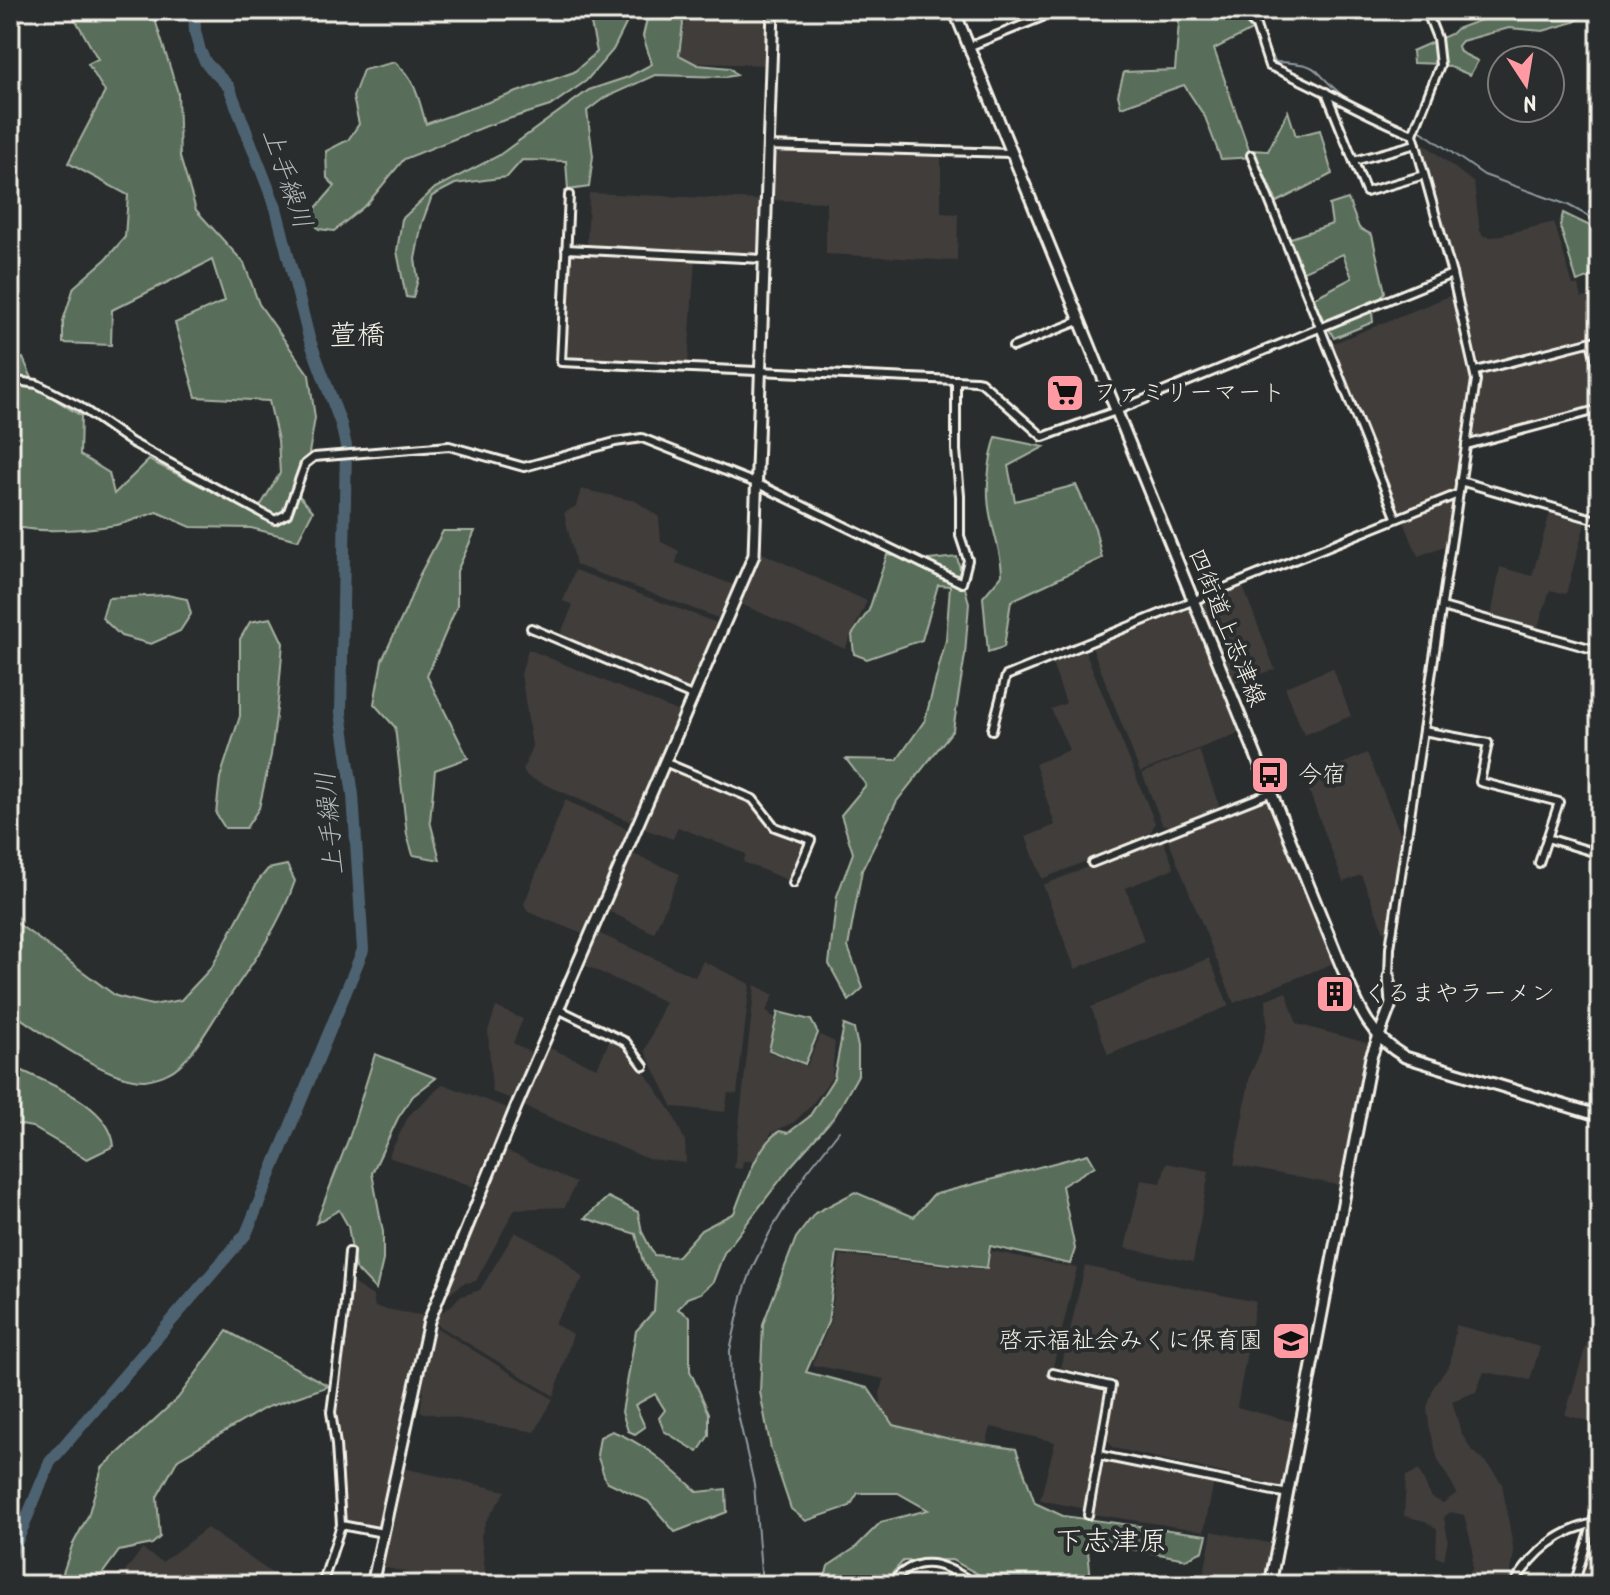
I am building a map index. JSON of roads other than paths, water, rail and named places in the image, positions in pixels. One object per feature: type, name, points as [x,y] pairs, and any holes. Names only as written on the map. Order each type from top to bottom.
[{"type":"street","points":[[372,1585],[429,1321],[516,1107],[754,555],[773,10]]},
{"type":"street","name":"四街道上志津線","points":[[954,10],[1370,1028],[1378,1038],[1414,1060],[1600,1116]]},
{"type":"street","points":[[968,47],[1060,10]]},
{"type":"street","points":[[1239,10],[1256,26],[1269,66],[1326,91],[1383,123],[1413,134]]},
{"type":"street","points":[[1270,1585],[1371,1057],[1391,1004],[1388,957],[1476,371],[1413,134],[1440,65],[1437,38],[1426,10]]},
{"type":"street","points":[[1326,91],[1366,192],[1424,175]]},
{"type":"street","points":[[1354,161],[1416,144]]},
{"type":"street","points":[[767,146],[1011,153]]},
{"type":"street","points":[[1251,155],[1396,517]]},
{"type":"street","points":[[569,195],[561,362],[981,382],[1043,437],[1116,411],[1452,274]]},
{"type":"street","points":[[566,249],[763,259]]},
{"type":"street","points":[[1013,347],[1079,321]]},
{"type":"street","points":[[1476,371],[1600,339]]},
{"type":"street","points":[[1591,342],[1600,376]]},
{"type":"street","points":[[10,380],[37,384],[79,406],[131,442],[275,520],[287,514],[305,464],[314,457],[449,446],[524,467],[615,442],[642,438],[758,484],[962,583],[968,560],[960,536],[956,380]]},
{"type":"street","points":[[1466,445],[1600,409]]},
{"type":"street","points":[[1460,481],[1600,521]]},
{"type":"street","points":[[992,730],[1006,676],[1458,494]]},
{"type":"street","points":[[1442,607],[1600,651]]},
{"type":"street","points":[[531,628],[692,696]]},
{"type":"street","points":[[1423,731],[1488,743],[1480,782],[1559,802],[1539,863]]},
{"type":"street","points":[[664,762],[753,799],[775,827],[811,840],[793,883]]},
{"type":"street","points":[[1092,863],[1272,792]]},
{"type":"street","points":[[1547,838],[1600,854]]},
{"type":"street","points":[[560,1010],[626,1042],[644,1066]]},
{"type":"street","points":[[322,1585],[341,1525],[331,1412],[349,1252]]},
{"type":"street","points":[[1053,1373],[1111,1386],[1088,1515]]},
{"type":"street","points":[[1098,1455],[1288,1494]]},
{"type":"street","points":[[1574,1585],[1596,1523],[1600,1499]]},
{"type":"street","points":[[1513,1585],[1538,1550],[1577,1528],[1596,1523]]},
{"type":"street","points":[[341,1525],[383,1533]]},
{"type":"street","points":[[890,1585],[904,1570],[943,1564],[976,1585]]},
{"type":"street","points":[[692,1585],[710,1585]]},
{"type":"waterway","name":"上手繰川","points":[[10,1558],[50,1462],[246,1234],[363,950],[353,795],[341,713],[346,446],[341,424],[309,338],[276,208],[229,87],[206,63],[200,51],[194,10]]},
{"type":"waterway","points":[[1248,10],[1276,62],[1302,64],[1315,69],[1346,98],[1376,115]]},
{"type":"waterway","points":[[1400,125],[1418,129],[1484,175],[1568,205],[1592,218],[1600,218]]},
{"type":"waterway","points":[[762,1585],[754,1484],[731,1384],[730,1351],[742,1297],[753,1266],[806,1173],[839,1131]]},
{"type":"place","name":"ファミリーマート","points":[[1065,393]]},
{"type":"place","name":"今宿","points":[[1270,775]]},
{"type":"place","name":"くるまやラーメン","points":[[1335,994]]},
{"type":"place","name":"啓示福祉会みくに保育園","points":[[1291,1341]]},
{"type":"district","name":"萱橋","points":[[357,336]]},
{"type":"district","name":"下志津原","points":[[1111,1542]]}]
